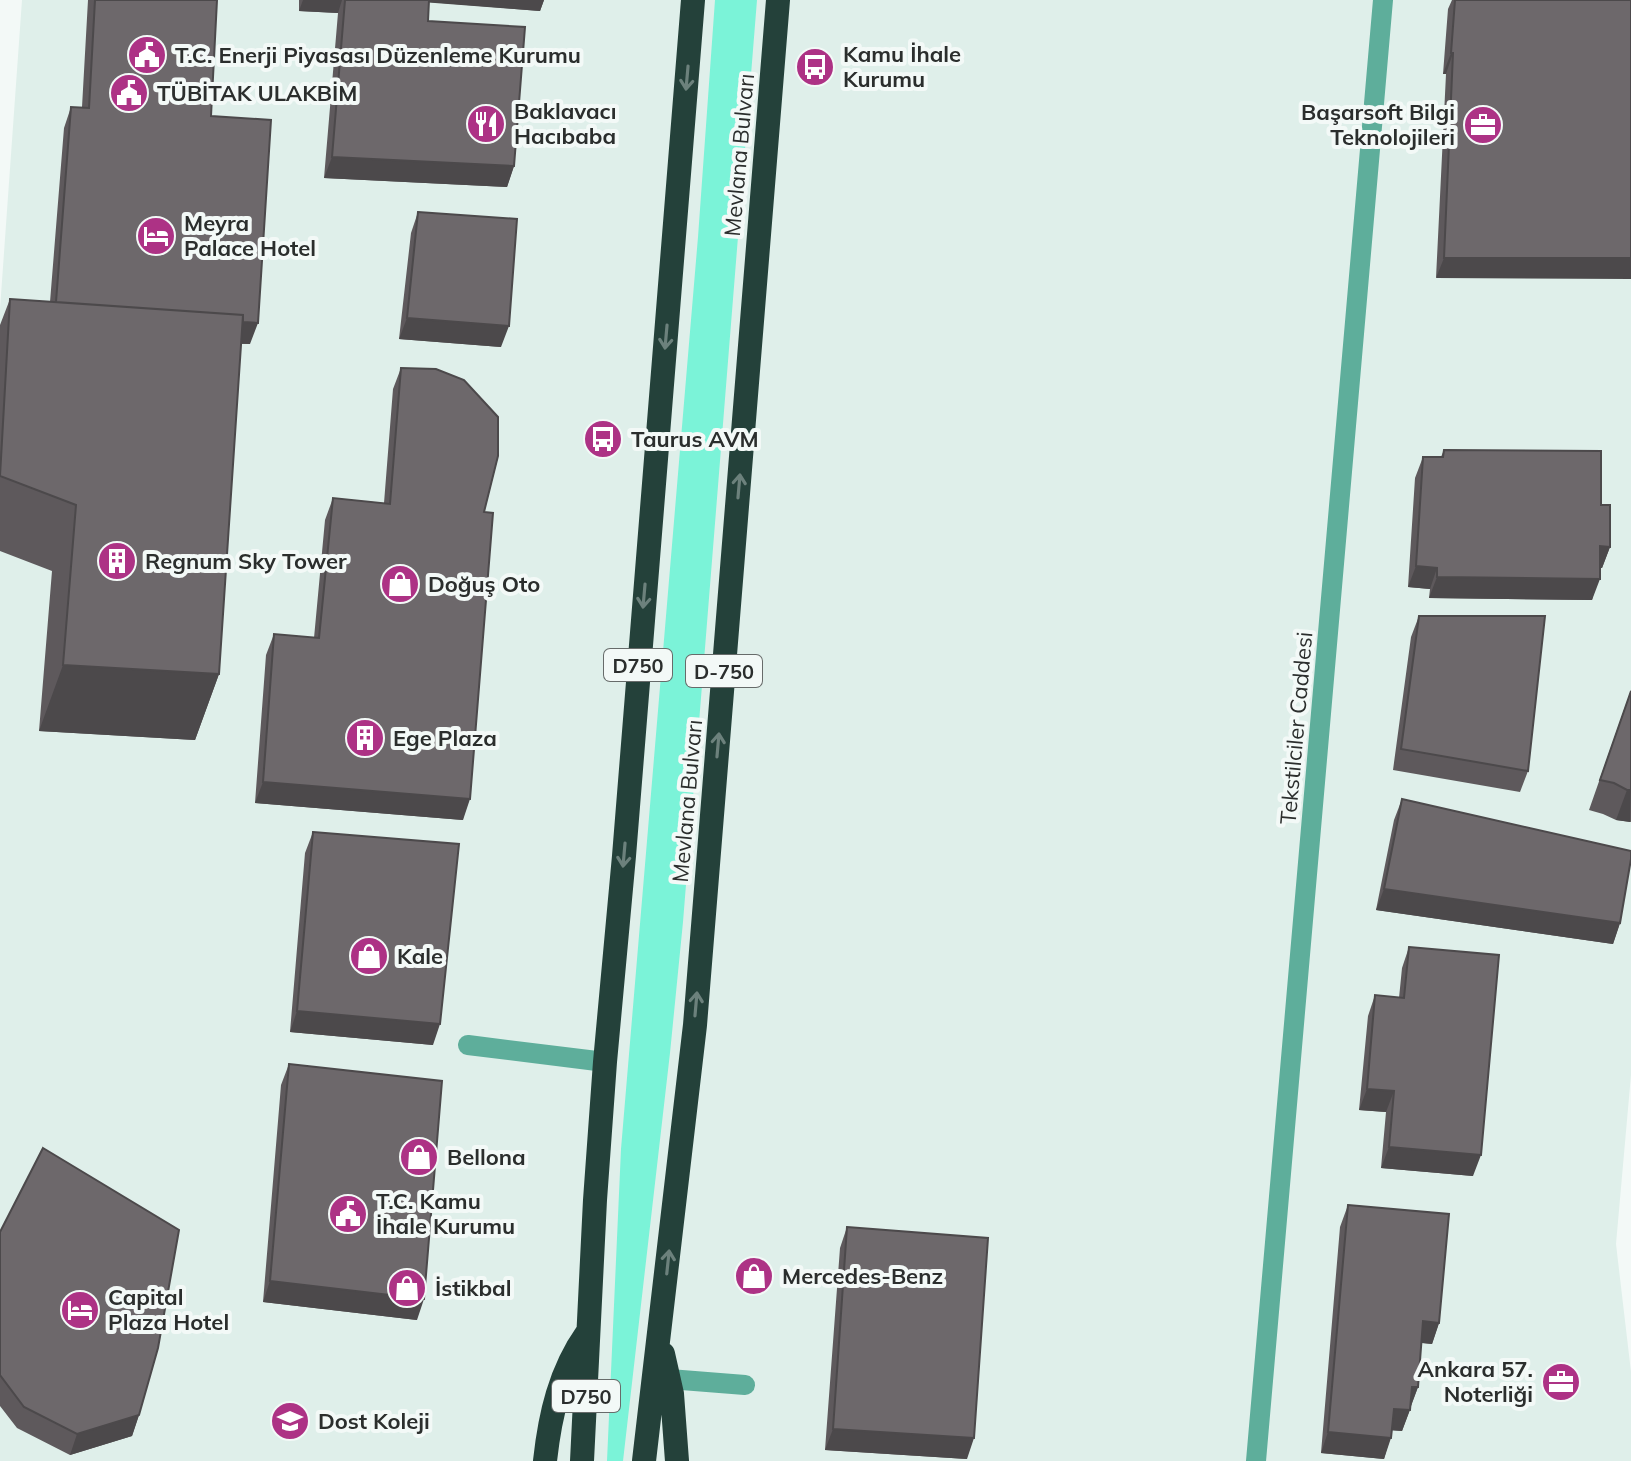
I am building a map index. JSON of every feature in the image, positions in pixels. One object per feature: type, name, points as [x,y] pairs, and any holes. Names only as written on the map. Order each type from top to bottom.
[{"type":"highway","name":"D750","points":[[582,1461],[605,1062],[693,0]]},
{"type":"highway","name":"Mevlana Bulvarı","points":[[644,1461],[696,1010],[778,0]]},
{"type":"highway","points":[[544,1459],[547,1433],[560,1386],[570,1361],[589,1331]]},
{"type":"highway","points":[[659,1340],[676,1425],[677,1461]]},
{"type":"street","name":"Tekstilciler Caddesi","points":[[1256,1461],[1383,0]]},
{"type":"street","points":[[468,1045],[605,1062]]},
{"type":"street","points":[[669,1379],[745,1385]]},
{"type":"shaded area","points":[[22,0],[1631,0],[1631,1075],[1616,1244],[1631,1372],[1631,1461],[0,1461],[0,309]]},
{"type":"green space","points":[[715,0],[757,0],[670,1053],[623,1461],[607,1461],[621,1149]]},
{"type":"building","name":"Meyra Palace Hotel","points":[[95,0],[217,0],[211,116],[271,120],[258,323],[243,322],[243,315],[56,302],[71,107],[89,108]]},
{"type":"building","points":[[345,0],[429,0],[428,21],[525,27],[514,166],[332,157]]},
{"type":"building","points":[[1455,0],[1631,0],[1631,258],[1444,258]]},
{"type":"building","points":[[418,212],[517,219],[509,326],[407,318]]},
{"type":"building","name":"Regnum Sky Tower","points":[[10,299],[243,315],[219,674],[63,665],[76,505],[0,476]]},
{"type":"building","points":[[401,368],[436,369],[464,380],[498,417],[498,456],[484,512],[493,513],[470,799],[263,782],[274,634],[319,638],[333,498],[390,504]]},
{"type":"building","points":[[1444,450],[1601,451],[1601,505],[1610,505],[1610,547],[1600,546],[1600,579],[1437,577],[1437,568],[1416,566],[1423,457],[1443,457]]},
{"type":"building","points":[[1419,616],[1545,616],[1528,771],[1401,749]]},
{"type":"building","points":[[1631,691],[1631,790],[1627,790],[1600,780]]},
{"type":"building","points":[[1402,799],[1631,851],[1620,923],[1384,889]]},
{"type":"building","name":"Kale","points":[[313,832],[459,844],[440,1024],[297,1011]]},
{"type":"building","points":[[1409,947],[1499,955],[1481,1155],[1389,1147],[1394,1091],[1367,1089],[1375,995],[1404,998]]},
{"type":"building","name":"T.C. Kamu İhale Kurumu","points":[[289,1064],[442,1081],[424,1299],[270,1281]]},
{"type":"building","name":"Capital Plaza Hotel","points":[[43,1148],[179,1230],[158,1348],[139,1415],[77,1434],[24,1407],[0,1375],[0,1232]]},
{"type":"building","points":[[1348,1205],[1449,1214],[1439,1323],[1423,1321],[1418,1387],[1412,1387],[1410,1410],[1394,1409],[1391,1438],[1328,1432]]},
{"type":"building","points":[[847,1227],[988,1238],[974,1438],[833,1429]]},
{"type":"place","name":"T.C. Enerji Piyasası Düzenleme Kurumu","points":[[147,55]]},
{"type":"place","name":"Kamu İhale Kurumu","points":[[815,67]]},
{"type":"place","name":"TÜBİTAK ULAKBİM","points":[[129,93]]},
{"type":"place","name":"Baklavacı Hacıbaba","points":[[486,124]]},
{"type":"place","name":"Başarsoft Bilgi Teknolojileri","points":[[1483,125]]},
{"type":"place","name":"Meyra Palace Hotel","points":[[156,236]]},
{"type":"place","name":"Taurus AVM","points":[[603,439]]},
{"type":"place","name":"Regnum Sky Tower","points":[[117,561]]},
{"type":"place","name":"Doğuş Oto","points":[[400,584]]},
{"type":"place","name":"Ege Plaza","points":[[365,738]]},
{"type":"place","name":"Kale","points":[[369,956]]},
{"type":"place","name":"Bellona","points":[[419,1157]]},
{"type":"place","name":"T.C. Kamu İhale Kurumu","points":[[348,1214]]},
{"type":"place","name":"Mercedes-Benz","points":[[754,1276]]},
{"type":"place","name":"İstikbal","points":[[407,1288]]},
{"type":"place","name":"Capital Plaza Hotel","points":[[80,1310]]},
{"type":"place","name":"Ankara 57. Noterliği","points":[[1561,1382]]},
{"type":"place","name":"Dost Koleji","points":[[290,1421]]}]
